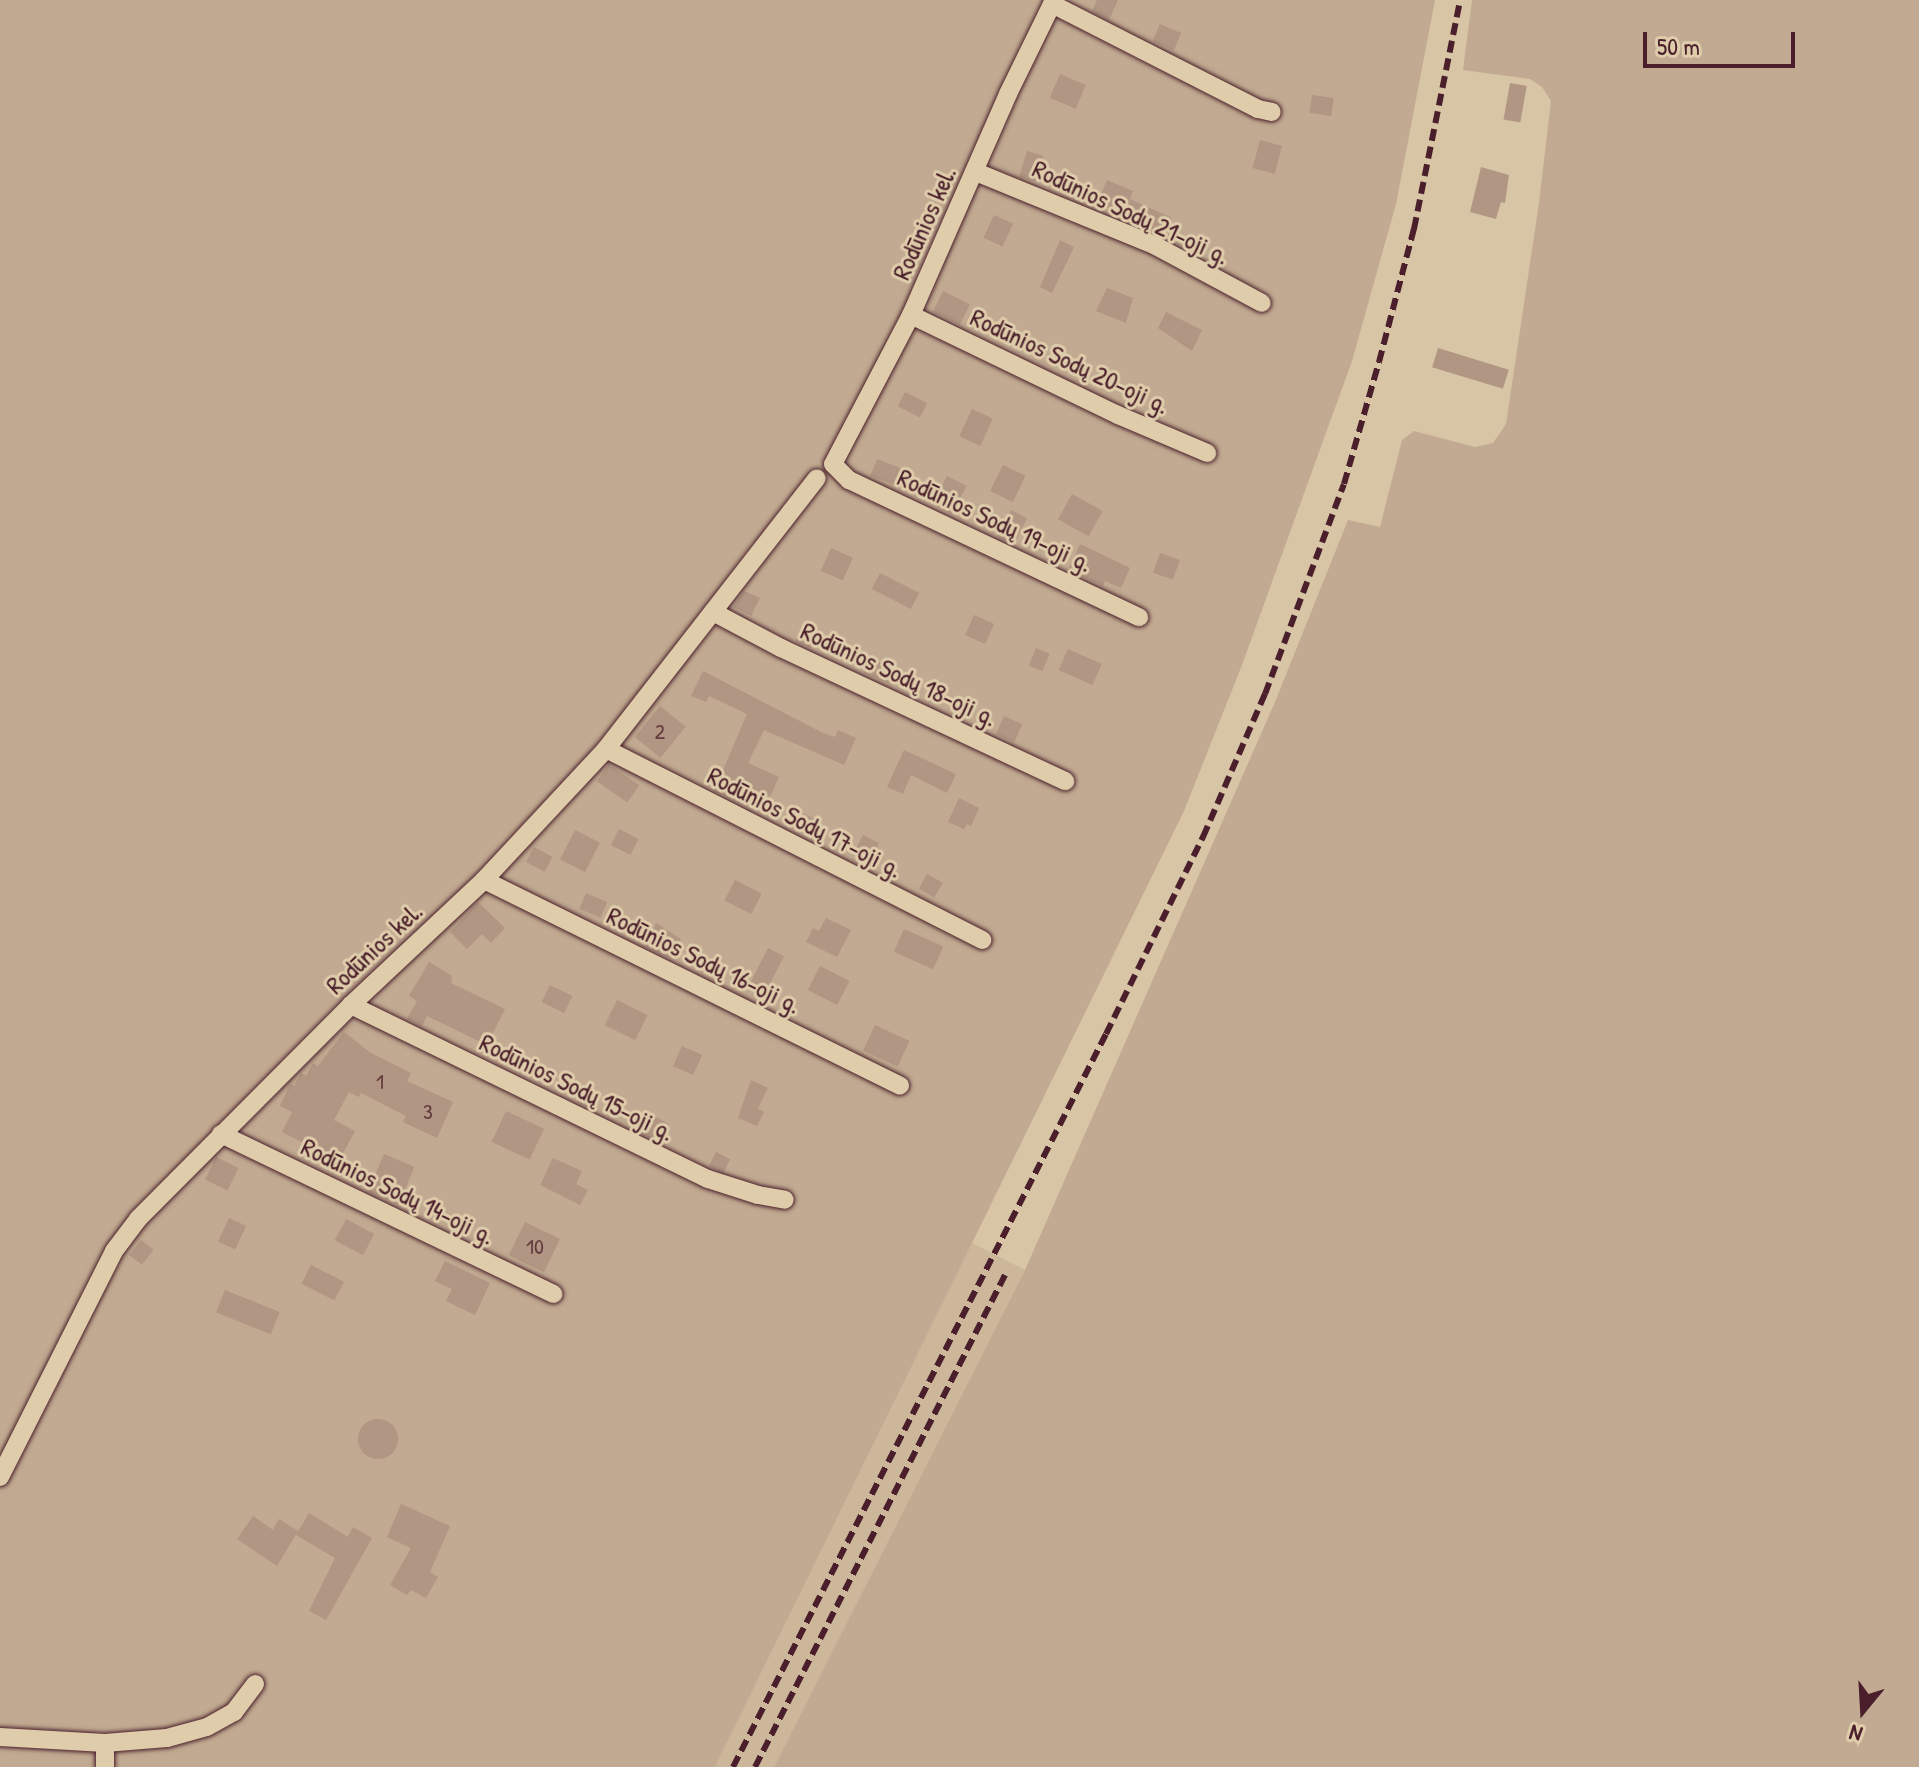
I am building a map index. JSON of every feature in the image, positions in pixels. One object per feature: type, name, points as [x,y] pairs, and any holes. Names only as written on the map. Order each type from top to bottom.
[{"type":"street","points":[[1053,2],[1258,109],[1272,112]]},
{"type":"street","name":"Rodūnios kel.","points":[[833,464],[911,315],[1008,94],[1053,2]]},
{"type":"street","name":"Rodūnios Sodų 21-oji g.","points":[[976,172],[1156,246],[1213,273],[1235,292],[1262,303]]},
{"type":"street","name":"Rodūnios Sodų 20-oji g.","points":[[911,315],[1118,415],[1207,453]]},
{"type":"street","name":"Rodūnios Sodų 19-oji g.","points":[[833,464],[849,480],[1139,617]]},
{"type":"street","name":"Rodūnios kel.","points":[[0,1477],[114,1251],[166,1187],[351,1005],[484,880],[606,749],[817,478]]},
{"type":"street","name":"Rodūnios Sodų 18-oji g.","points":[[713,612],[781,648],[1065,781]]},
{"type":"street","name":"Rodūnios Sodų 17-oji g.","points":[[606,749],[982,940]]},
{"type":"street","name":"Rodūnios Sodų 16-oji g.","points":[[484,880],[900,1086]]},
{"type":"street","name":"Rodūnios Sodų 15-oji g.","points":[[351,1005],[708,1179],[785,1200]]},
{"type":"street","name":"Rodūnios Sodų 14-oji g.","points":[[221,1134],[554,1294]]},
{"type":"street","points":[[0,1737],[105,1743],[167,1738],[207,1727],[234,1712],[255,1684]]},
{"type":"street","points":[[105,1743],[105,1767]]},
{"type":"shaded area","points":[[0,0],[1435,0],[1396,204],[1352,361],[1242,665],[1184,811],[715,1767],[0,1767]]},
{"type":"shaded area","points":[[1472,0],[1919,0],[1919,1767],[774,1767],[1025,1270],[1275,702],[1348,520],[1380,527],[1402,440],[1414,431],[1475,447],[1493,443],[1506,424],[1551,101],[1542,87],[1530,79],[1463,70]]},
{"type":"shaded area","points":[[972,1243],[1025,1270],[774,1767],[715,1767]]},
{"type":"building","points":[[1097,0],[1118,0],[1109,20],[1092,11]]},
{"type":"building","points":[[1160,24],[1181,33],[1174,50],[1153,41]]},
{"type":"building","points":[[1060,74],[1086,85],[1076,109],[1050,98]]},
{"type":"building","points":[[1510,83],[1527,86],[1520,122],[1504,119]]},
{"type":"building","points":[[1312,95],[1334,98],[1331,116],[1309,113]]},
{"type":"building","points":[[1260,140],[1282,146],[1275,174],[1252,168]]},
{"type":"building","points":[[1027,151],[1043,156],[1035,182],[1019,177]]},
{"type":"building","points":[[1481,167],[1509,175],[1505,203],[1501,202],[1496,219],[1470,212]]},
{"type":"building","points":[[1107,180],[1133,191],[1130,199],[1172,218],[1165,235],[1097,203]]},
{"type":"building","points":[[994,215],[1013,224],[1002,247],[983,238]]},
{"type":"building","points":[[1060,240],[1074,247],[1052,293],[1040,287]]},
{"type":"building","points":[[1107,288],[1133,298],[1126,323],[1096,311]]},
{"type":"building","points":[[943,291],[970,304],[960,325],[933,312]]},
{"type":"building","points":[[1166,312],[1202,330],[1192,351],[1158,328]]},
{"type":"building","points":[[1438,348],[1509,370],[1503,389],[1432,367]]},
{"type":"building","points":[[905,392],[927,403],[920,418],[898,406]]},
{"type":"building","points":[[972,409],[993,419],[980,446],[959,436]]},
{"type":"building","points":[[877,459],[903,469],[897,486],[871,476]]},
{"type":"building","points":[[1003,465],[1025,476],[1013,502],[990,491]]},
{"type":"building","points":[[947,476],[967,486],[952,514],[932,505]]},
{"type":"building","points":[[1072,494],[1103,511],[1089,536],[1058,519]]},
{"type":"building","points":[[1011,510],[1027,518],[1013,545],[997,537]]},
{"type":"building","points":[[1080,544],[1130,568],[1121,588],[1105,581],[1103,586],[1068,570]]},
{"type":"building","points":[[831,548],[853,558],[843,581],[821,571]]},
{"type":"building","points":[[1160,553],[1180,560],[1173,580],[1153,573]]},
{"type":"building","points":[[880,573],[919,593],[911,609],[872,589]]},
{"type":"building","points":[[744,591],[760,598],[751,616],[733,607]]},
{"type":"building","points":[[974,615],[994,624],[985,644],[965,635]]},
{"type":"building","points":[[803,624],[819,631],[811,648],[795,641]]},
{"type":"building","points":[[1036,648],[1050,654],[1042,671],[1029,665]]},
{"type":"building","points":[[1068,649],[1102,664],[1092,685],[1059,670]]},
{"type":"building","points":[[870,658],[900,671],[894,686],[864,673]]},
{"type":"building","points":[[703,671],[823,733],[835,737],[838,730],[856,738],[844,765],[764,730],[748,763],[779,777],[770,797],[758,791],[751,808],[714,791],[747,714],[709,696],[706,702],[691,696]]},
{"type":"building","points":[[660,706],[686,727],[660,758],[635,737]]},
{"type":"building","points":[[1004,716],[1022,724],[1014,742],[996,734]]},
{"type":"building","points":[[904,750],[956,774],[947,793],[911,775],[903,794],[887,787]]},
{"type":"building","points":[[609,764],[639,785],[627,802],[597,781]]},
{"type":"building","points":[[959,798],[979,808],[971,826],[967,824],[964,829],[948,822]]},
{"type":"building","points":[[800,812],[815,819],[808,835],[793,827]]},
{"type":"building","points":[[619,829],[639,839],[630,855],[611,845]]},
{"type":"building","points":[[575,830],[600,843],[585,872],[560,859]]},
{"type":"building","points":[[863,835],[879,843],[869,863],[853,855]]},
{"type":"building","points":[[534,847],[553,857],[545,872],[526,862]]},
{"type":"building","points":[[927,874],[943,883],[935,898],[919,889]]},
{"type":"building","points":[[735,880],[762,894],[751,914],[725,900]]},
{"type":"building","points":[[586,893],[607,902],[601,918],[579,909]]},
{"type":"building","points":[[478,902],[505,928],[491,943],[482,934],[467,949],[450,932]]},
{"type":"building","points":[[826,918],[851,930],[837,957],[806,942],[813,928],[819,931]]},
{"type":"building","points":[[656,923],[681,939],[671,959],[644,946]]},
{"type":"building","points":[[904,929],[943,946],[933,969],[894,952]]},
{"type":"building","points":[[768,948],[784,956],[766,992],[750,984]]},
{"type":"building","points":[[429,962],[452,976],[451,983],[505,1009],[487,1045],[427,1016],[422,1026],[407,1019],[417,1001],[409,996]]},
{"type":"building","points":[[820,966],[849,981],[837,1005],[808,990]]},
{"type":"building","points":[[550,985],[572,996],[564,1013],[542,1002]]},
{"type":"building","points":[[617,1000],[648,1015],[635,1040],[605,1025]]},
{"type":"building","points":[[875,1025],[909,1041],[898,1066],[863,1050]]},
{"type":"building","points":[[344,1032],[371,1053],[411,1073],[407,1081],[453,1102],[437,1138],[403,1122],[406,1116],[361,1093],[359,1097],[349,1092],[334,1120],[355,1131],[339,1161],[282,1132],[292,1112],[280,1106],[290,1084],[294,1086],[301,1073],[306,1076],[313,1063],[318,1066]]},
{"type":"building","points":[[682,1046],[702,1055],[693,1075],[673,1066]]},
{"type":"building","points":[[751,1080],[768,1088],[758,1108],[750,1104],[764,1112],[757,1126],[738,1118]]},
{"type":"building","points":[[586,1085],[600,1092],[592,1109],[577,1102]]},
{"type":"building","points":[[506,1111],[544,1129],[530,1160],[492,1142]]},
{"type":"building","points":[[650,1114],[669,1124],[659,1142],[640,1133]]},
{"type":"building","points":[[716,1152],[730,1159],[723,1174],[709,1166]]},
{"type":"building","points":[[384,1154],[414,1167],[398,1205],[368,1192]]},
{"type":"building","points":[[216,1157],[238,1168],[228,1190],[205,1179]]},
{"type":"building","points":[[553,1158],[582,1171],[576,1184],[588,1190],[580,1205],[540,1185]]},
{"type":"building","points":[[229,1218],[246,1226],[235,1250],[218,1242]]},
{"type":"building","points":[[346,1219],[374,1234],[363,1255],[335,1240]]},
{"type":"building","points":[[525,1222],[560,1239],[544,1272],[509,1255]]},
{"type":"building","points":[[141,1240],[154,1250],[142,1265],[129,1255]]},
{"type":"building","points":[[445,1261],[490,1283],[475,1315],[446,1301],[452,1289],[435,1281]]},
{"type":"building","points":[[311,1265],[344,1282],[334,1301],[301,1284]]},
{"type":"building","points":[[225,1290],[280,1312],[271,1334],[216,1312]]},
{"type":"building","points":[[378,1419],[392,1425],[398,1439],[392,1453],[378,1459],[364,1453],[358,1439],[364,1425]]},
{"type":"building","points":[[401,1504],[450,1526],[430,1572],[438,1577],[426,1598],[411,1590],[407,1595],[390,1585],[411,1548],[387,1537]]},
{"type":"building","points":[[309,1513],[348,1537],[353,1527],[372,1538],[326,1620],[309,1611],[335,1558],[296,1535]]},
{"type":"building","points":[[253,1516],[273,1530],[279,1519],[298,1531],[277,1566],[237,1539]]},
{"type":"railway","points":[[733,1767],[1106,1034],[1203,837],[1265,694],[1344,484],[1379,362],[1414,229],[1460,0]]},
{"type":"railway","points":[[755,1767],[1005,1275]]}]
